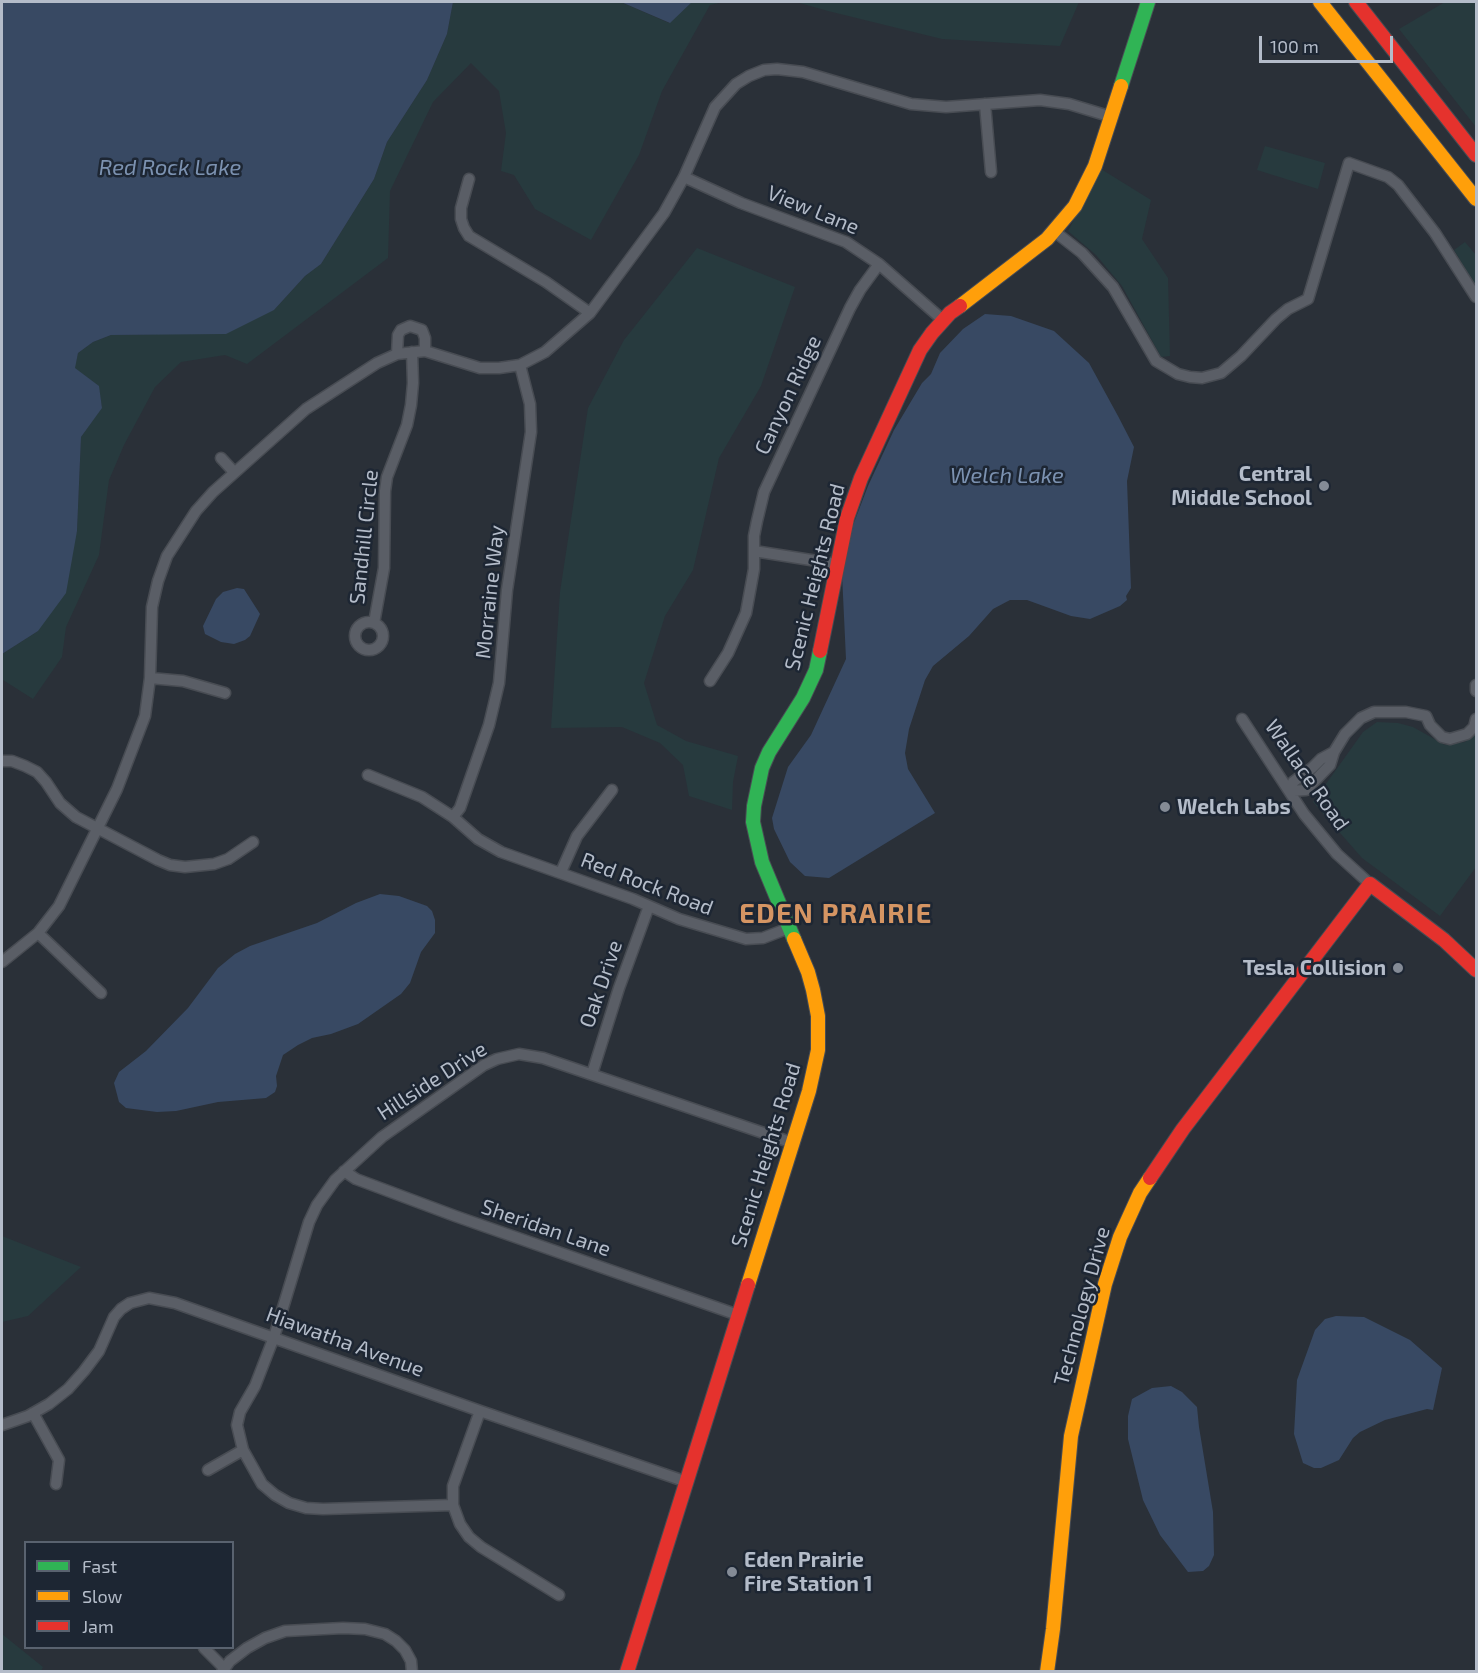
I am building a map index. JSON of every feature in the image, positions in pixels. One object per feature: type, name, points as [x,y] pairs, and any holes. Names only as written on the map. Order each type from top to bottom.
[{"type":"main road","name":"Scenic Heights Road","points":[[627,1671],[815,1068],[819,1030],[811,981],[762,862],[753,822],[762,768],[769,752],[803,698],[816,670],[847,518],[866,467],[920,350],[958,306],[1041,243],[1075,206],[1088,183],[1112,117],[1148,2]]},
{"type":"main road","points":[[1320,2],[1476,199]]},
{"type":"main road","points":[[1356,2],[1476,155]]},
{"type":"main road","name":"Wallace Road","points":[[1370,884],[1444,940],[1476,970]]},
{"type":"main road","name":"Technology Drive","points":[[1047,1671],[1071,1436],[1105,1284],[1120,1237],[1140,1193],[1161,1161],[1370,884]]},
{"type":"street","points":[[752,63],[757,73]]},
{"type":"street","points":[[2,962],[38,933],[59,906],[117,789],[145,716],[150,678],[152,607],[167,556],[196,511],[234,472],[306,409],[377,363],[397,354],[426,351],[480,368],[499,368],[520,364],[545,352],[590,313],[664,213],[684,177],[716,107],[736,84],[757,73],[777,69],[803,72],[910,104],[946,107],[1040,100],[1056,101],[1112,117]]},
{"type":"street","points":[[985,104],[991,172]]},
{"type":"street","points":[[1054,231],[1093,264],[1113,287],[1156,361],[1178,374],[1190,377],[1202,378],[1221,373],[1288,309],[1308,299],[1349,163],[1388,177],[1398,185],[1435,233],[1476,297]]},
{"type":"street","name":"View Lane","points":[[684,177],[741,203],[846,242],[879,264],[944,321]]},
{"type":"street","points":[[470,179],[461,208],[461,219],[469,236],[546,282],[590,313]]},
{"type":"street","name":"Canyon Ridge","points":[[710,681],[728,653],[746,613],[754,568],[754,536],[760,506],[771,477],[850,308],[879,264]]},
{"type":"street","points":[[397,354],[398,335],[401,330],[410,326],[422,330],[426,351]]},
{"type":"street","name":"Sandhill Circle","points":[[374,623],[384,568],[385,491],[387,477],[407,425],[411,405],[412,351]]},
{"type":"street","name":"Morraine Way","points":[[453,817],[460,808],[489,725],[499,683],[507,590],[531,432],[530,404],[520,364]]},
{"type":"street","points":[[221,458],[234,472]]},
{"type":"street","points":[[754,551],[836,564]]},
{"type":"street","points":[[150,678],[183,681],[225,693]]},
{"type":"street","points":[[1476,685],[1476,692]]},
{"type":"street","points":[[1290,791],[1306,790],[1330,765],[1334,752],[1345,734],[1361,718],[1374,712],[1406,711],[1426,716],[1430,725],[1442,737],[1450,739],[1467,734],[1474,727],[1476,719]]},
{"type":"street","name":"Wallace Road","points":[[1242,719],[1320,834],[1370,884]]},
{"type":"street","points":[[2,761],[12,761],[37,772],[68,812],[158,860],[185,867],[214,864],[228,859],[253,842]]},
{"type":"street","name":"Red Rock Road","points":[[368,775],[422,797],[453,817],[478,839],[501,852],[561,872],[698,926],[746,939],[763,938],[789,928]]},
{"type":"street","name":"Red Rock Road","points":[[561,872],[577,837],[612,790]]},
{"type":"street","name":"Oak Drive","points":[[592,1074],[619,988],[649,906]]},
{"type":"street","points":[[38,933],[101,993]]},
{"type":"street","name":"Hillside Drive","points":[[453,1505],[306,1508],[282,1499],[262,1484],[243,1450],[237,1425],[240,1412],[255,1386],[274,1337],[309,1222],[325,1191],[382,1137],[484,1065],[508,1056],[529,1055],[592,1074],[793,1143]]},
{"type":"street","name":"Sheridan Lane","points":[[344,1171],[356,1179],[455,1216],[738,1315]]},
{"type":"street","name":"Hiawatha Avenue","points":[[2,1425],[33,1413],[68,1389],[99,1351],[114,1317],[121,1309],[149,1298],[168,1301],[274,1337],[687,1482]]},
{"type":"street","points":[[480,1411],[453,1485],[453,1505],[460,1524],[475,1542],[559,1595]]},
{"type":"street","points":[[33,1413],[59,1460],[56,1484]]},
{"type":"street","points":[[208,1470],[243,1450]]},
{"type":"street","points":[[206,1649],[223,1670],[247,1648],[285,1631],[306,1628],[365,1629],[385,1634],[396,1641],[411,1661],[412,1671]]},
{"type":"green space","points":[[453,2],[621,2],[669,23],[692,2],[723,2],[710,5],[662,91],[639,155],[591,240],[535,209],[514,175],[501,171],[506,133],[499,91],[471,63],[433,102],[390,191],[388,258],[247,364],[225,355],[181,362],[155,387],[124,445],[109,480],[99,555],[66,627],[62,657],[33,699],[2,680],[2,654],[38,631],[77,531],[81,437],[102,407],[98,386],[74,368],[78,353],[93,342],[111,335],[205,333],[274,310],[305,276],[321,264],[374,179],[387,142],[427,80],[447,34]]},
{"type":"green space","points":[[796,2],[1079,2],[1060,46],[942,39]]},
{"type":"green space","points":[[1445,2],[1476,2],[1476,127],[1399,29]]},
{"type":"green space","points":[[1265,146],[1325,163],[1318,189],[1257,170]]},
{"type":"green space","points":[[1101,169],[1151,200],[1142,239],[1168,278],[1170,356],[1161,357],[1122,286],[1096,255],[1068,231]]},
{"type":"green space","points":[[1465,242],[1476,255],[1476,287],[1454,250]]},
{"type":"green space","points":[[697,248],[795,287],[761,386],[719,458],[693,570],[665,616],[644,683],[657,725],[686,741],[738,756],[733,782],[732,810],[689,796],[683,765],[660,743],[622,727],[551,728],[560,592],[588,408],[624,340]]},
{"type":"green space","points":[[1377,722],[1398,723],[1413,727],[1445,745],[1465,742],[1476,732],[1476,867],[1440,916],[1362,858],[1313,802],[1363,732]]},
{"type":"green space","points":[[2,1236],[81,1267],[28,1316],[2,1322]]},
{"type":"green space","points":[[2,1634],[43,1667],[41,1671],[2,1671]]},
{"type":"water","name":"Red Rock Lake","points":[[2,2],[453,2],[447,34],[427,80],[387,142],[374,179],[321,264],[305,276],[274,310],[226,334],[111,335],[93,342],[78,353],[75,368],[99,386],[102,408],[81,437],[77,531],[66,593],[38,631],[2,654]]},
{"type":"water","points":[[621,2],[692,2],[670,23]]},
{"type":"water","name":"Welch Lake","points":[[985,314],[1011,316],[1054,331],[1089,363],[1118,416],[1134,447],[1127,481],[1131,588],[1126,596],[1127,600],[1120,606],[1090,619],[1071,616],[1027,600],[1010,600],[993,609],[969,636],[933,666],[925,680],[909,729],[905,753],[908,769],[935,813],[829,878],[805,876],[790,862],[774,829],[772,818],[788,767],[811,735],[846,659],[842,574],[844,543],[894,430],[922,383],[931,374],[940,353],[963,329]]},
{"type":"water","points":[[237,588],[244,589],[260,614],[250,636],[245,640],[234,644],[221,642],[205,634],[203,626],[216,599],[223,592]]},
{"type":"water","points":[[380,894],[399,896],[427,906],[432,911],[435,920],[435,933],[421,952],[410,983],[401,994],[358,1024],[312,1038],[283,1055],[276,1076],[275,1092],[266,1098],[218,1102],[176,1111],[157,1112],[126,1108],[119,1102],[114,1083],[119,1072],[146,1051],[188,1008],[218,968],[235,954],[250,946],[317,923],[356,903]]},
{"type":"water","points":[[1336,1316],[1364,1317],[1410,1340],[1442,1368],[1433,1410],[1427,1409],[1385,1420],[1360,1432],[1353,1438],[1339,1460],[1321,1468],[1314,1468],[1303,1463],[1294,1434],[1297,1380],[1315,1330],[1325,1319]]},
{"type":"water","points":[[1171,1386],[1182,1392],[1197,1407],[1213,1512],[1214,1555],[1209,1566],[1203,1571],[1188,1572],[1160,1535],[1143,1500],[1128,1439],[1128,1416],[1132,1399],[1152,1388]]},
{"type":"traffic: fast","points":[[1121,86],[1148,2]]},
{"type":"traffic: fast","points":[[794,939],[762,862],[753,822],[754,806],[762,768],[769,752],[803,698],[816,670],[820,651]]},
{"type":"traffic: slow","points":[[1320,2],[1476,199]]},
{"type":"traffic: slow","points":[[960,306],[1047,239],[1075,206],[1095,166],[1121,86]]},
{"type":"traffic: slow","points":[[748,1285],[809,1091],[818,1050],[818,1016],[813,990],[794,939]]},
{"type":"traffic: slow","points":[[1047,1672],[1071,1436],[1105,1284],[1120,1237],[1140,1193],[1150,1178]]},
{"type":"traffic: jam","points":[[1356,2],[1476,155]]},
{"type":"traffic: jam","points":[[820,651],[847,518],[861,478],[920,350],[950,313],[960,306]]},
{"type":"traffic: jam","points":[[1150,1178],[1183,1129],[1370,884],[1444,940],[1476,970]]},
{"type":"traffic: jam","points":[[627,1672],[748,1285]]},
{"type":"place","name":"Central Middle School","points":[[1324,486]]},
{"type":"place","name":"Welch Labs","points":[[1165,807]]},
{"type":"place","name":"Tesla Collision","points":[[1398,968]]},
{"type":"place","name":"Eden Prairie Fire Station 1","points":[[732,1572]]},
{"type":"district","name":"EDEN PRAIRIE","points":[[836,914]]}]
